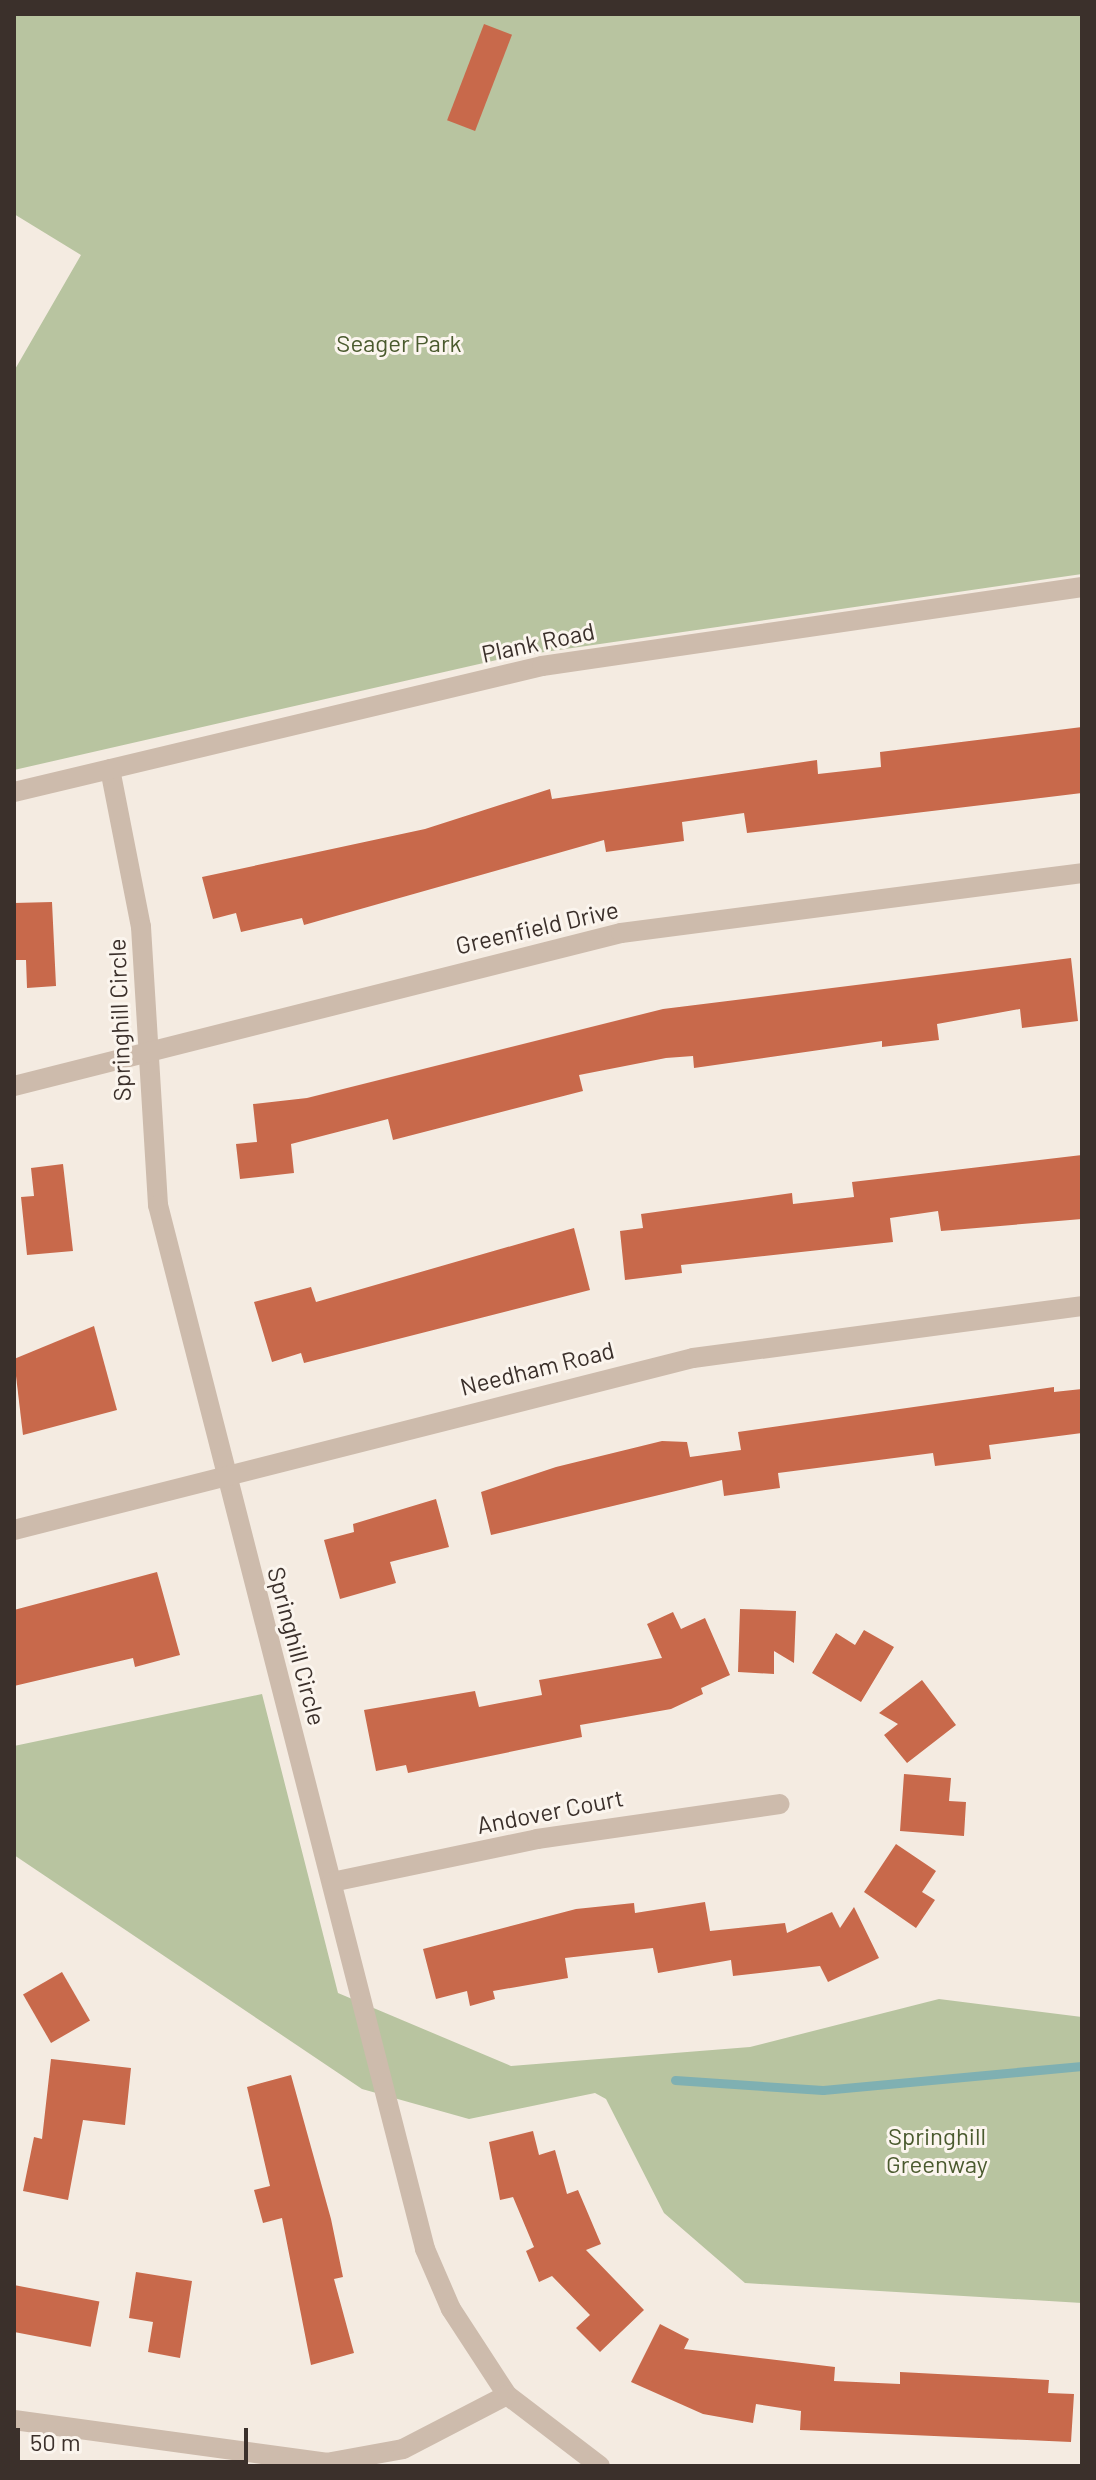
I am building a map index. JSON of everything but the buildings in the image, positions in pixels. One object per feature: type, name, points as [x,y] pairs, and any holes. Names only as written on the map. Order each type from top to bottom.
[{"type":"street","name":"Plank Road","points":[[14,792],[555,664],[1082,587]]},
{"type":"street","name":"Springhill Circle","points":[[110,769],[141,927],[158,1205],[224,1474],[425,2249],[458,2321],[507,2395],[600,2466]]},
{"type":"street","name":"Greenfield Drive","points":[[14,1086],[621,933],[1082,873]]},
{"type":"street","name":"Needham Road","points":[[14,1530],[224,1474],[693,1358],[1082,1306]]},
{"type":"street","name":"Andover Court","points":[[332,1882],[583,1830],[779,1804]]},
{"type":"street","points":[[14,2420],[326,2463],[403,2449],[507,2395]]},
{"type":"green space","name":"Seager Park","points":[[14,14],[1082,14],[1082,574],[510,657],[14,770],[14,371],[81,255],[14,214]]},
{"type":"green space","name":"Springhill Greenway","points":[[262,1694],[338,1993],[511,2066],[750,2047],[939,1999],[1082,2017],[1082,2303],[745,2283],[664,2213],[606,2099],[595,2093],[469,2119],[362,2089],[14,1855],[14,1746]]},
{"type":"waterway","points":[[675,2080],[823,2090],[1082,2066]]}]
